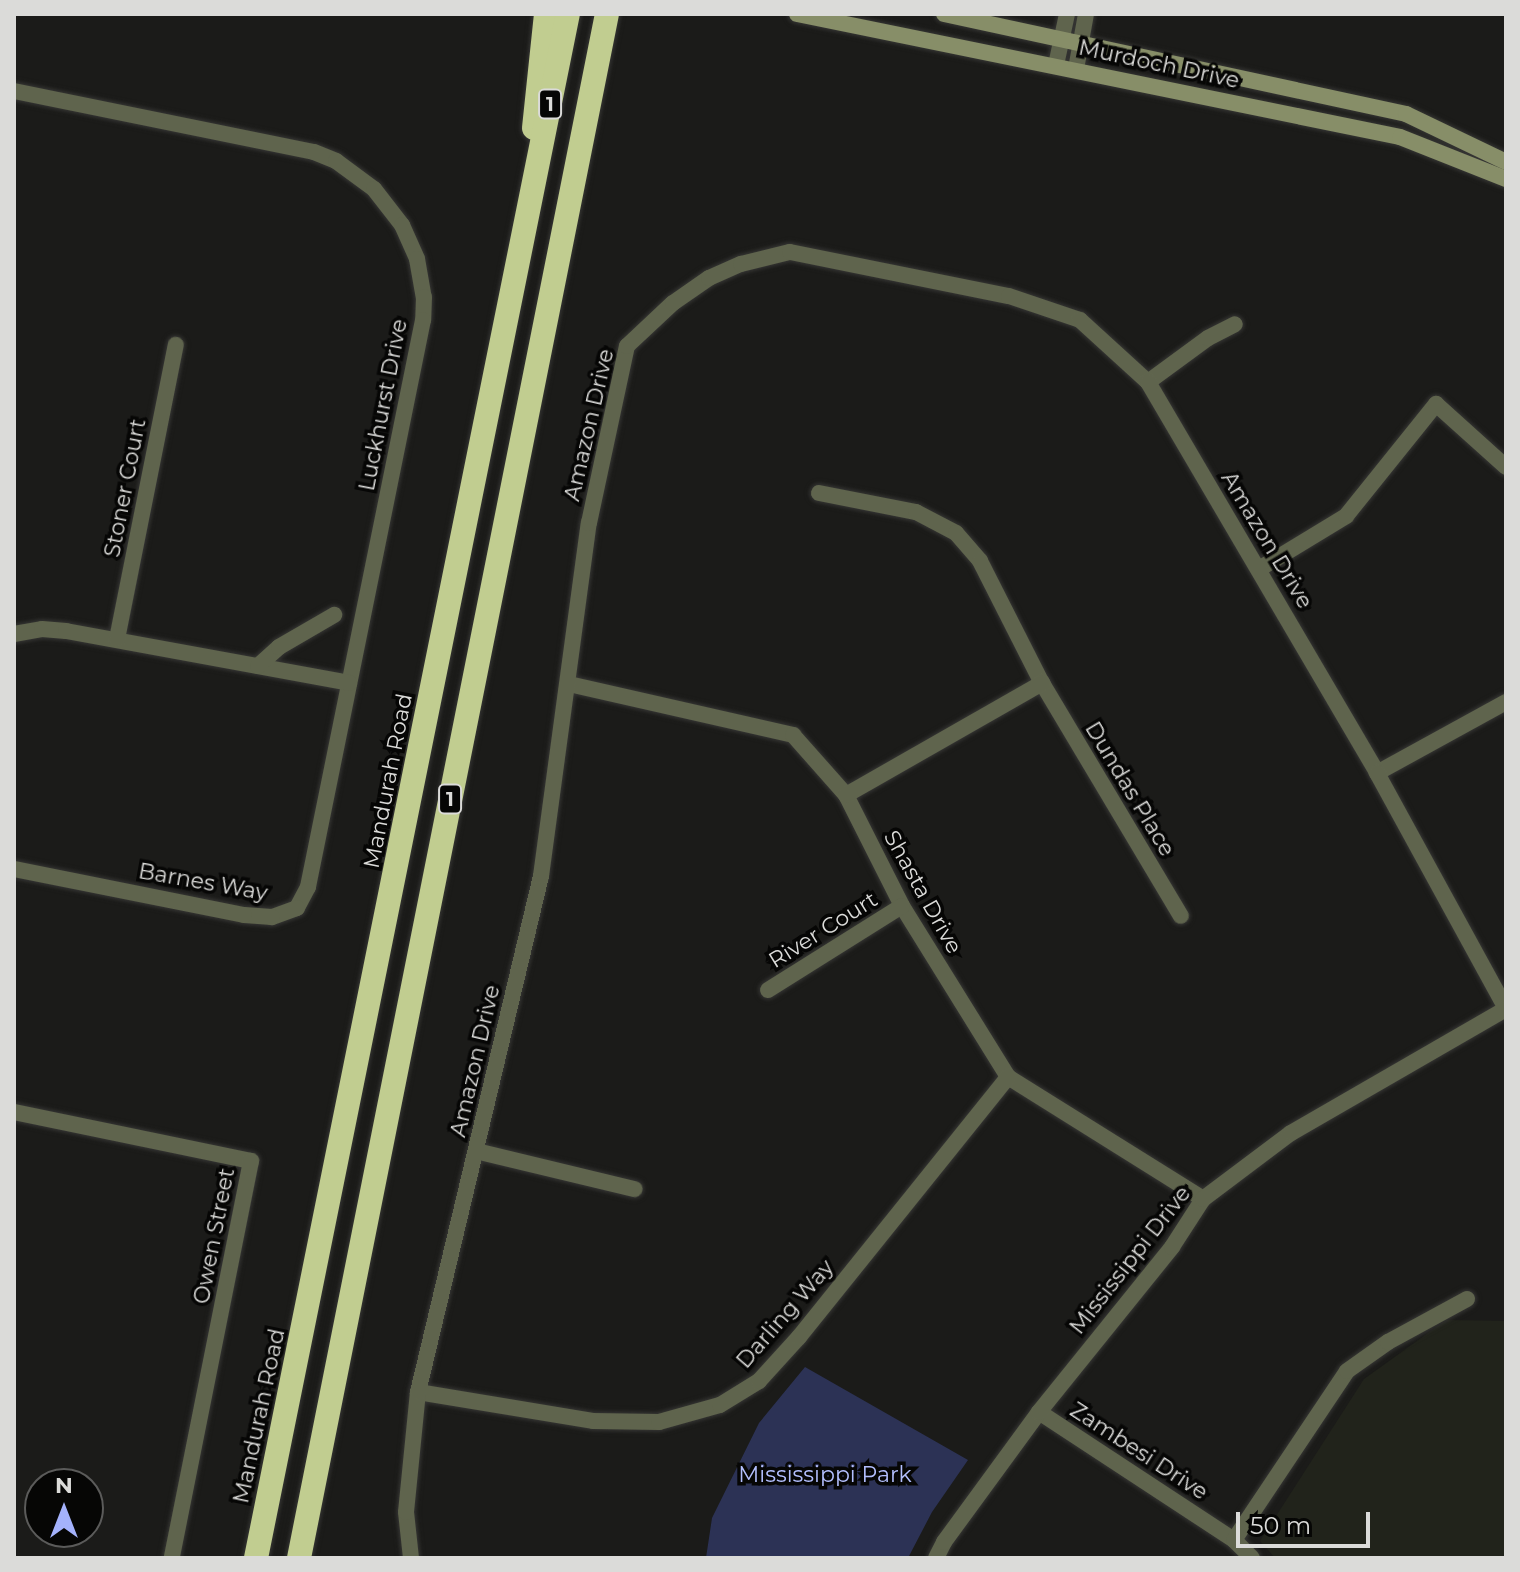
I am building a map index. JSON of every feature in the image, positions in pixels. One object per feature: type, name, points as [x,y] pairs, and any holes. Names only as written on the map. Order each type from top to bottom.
[{"type":"highway","points":[[532,195],[534,100],[546,14]]},
{"type":"highway","name":"Mandurah Road","points":[[256,1558],[568,14]]},
{"type":"highway","name":"1","points":[[299,1558],[607,14]]},
{"type":"highway","points":[[602,40],[623,14]]},
{"type":"main road","name":"Murdoch Drive","points":[[797,14],[1400,137],[1506,179]]},
{"type":"main road","name":"Murdoch Drive","points":[[944,14],[1406,114],[1506,162]]},
{"type":"street","points":[[1056,65],[1067,14]]},
{"type":"street","points":[[1076,69],[1086,14]]},
{"type":"street","name":"Luckhurst Drive","points":[[14,91],[314,152],[336,161],[374,189],[402,225],[417,259],[424,297],[423,320],[349,683]]},
{"type":"street","name":"Amazon Drive","points":[[411,1558],[406,1512],[418,1392],[541,876],[589,523],[627,346],[673,303],[709,278],[741,264],[790,252],[1009,296],[1080,320],[1148,382],[1377,773],[1506,1009]]},
{"type":"street","points":[[1148,382],[1208,338],[1235,324]]},
{"type":"street","name":"Stoner Court","points":[[117,639],[176,345]]},
{"type":"street","points":[[1259,569],[1346,516],[1436,404],[1506,467]]},
{"type":"street","name":"Dundas Place","points":[[819,493],[916,512],[956,533],[980,561],[1042,683],[1181,916]]},
{"type":"street","points":[[258,666],[279,647],[334,615]]},
{"type":"street","points":[[14,634],[42,629],[117,639],[349,683]]},
{"type":"street","name":"Barnes Way","points":[[14,869],[244,915],[272,917],[297,908],[308,887],[349,683]]},
{"type":"street","points":[[846,795],[1042,683]]},
{"type":"street","name":"Shasta Drive","points":[[569,684],[793,735],[846,795],[902,906],[1008,1077],[1203,1199]]},
{"type":"street","points":[[1377,773],[1506,702]]},
{"type":"street","name":"River Court","points":[[768,990],[902,906]]},
{"type":"street","name":"Mississippi Drive","points":[[936,1558],[944,1542],[1039,1412],[1172,1247],[1203,1199],[1291,1133],[1506,1009]]},
{"type":"street","name":"Darling Way","points":[[418,1392],[593,1421],[659,1422],[720,1405],[759,1381],[799,1337],[1008,1077]]},
{"type":"street","name":"Owen Street","points":[[14,1112],[251,1161],[172,1558]]},
{"type":"street","points":[[476,1151],[634,1189]]},
{"type":"street","points":[[1234,1540],[1347,1371],[1388,1342],[1467,1299]]},
{"type":"street","name":"Zambesi Drive","points":[[1039,1412],[1234,1540],[1252,1558]]},
{"type":"shaded area","points":[[1446,1320],[1506,1321],[1506,1558],[1275,1558],[1260,1541],[1364,1379]]},
{"type":"green space","name":"Mississippi Park","points":[[805,1367],[968,1460],[932,1512],[908,1558],[706,1558],[712,1518],[759,1423]]}]
